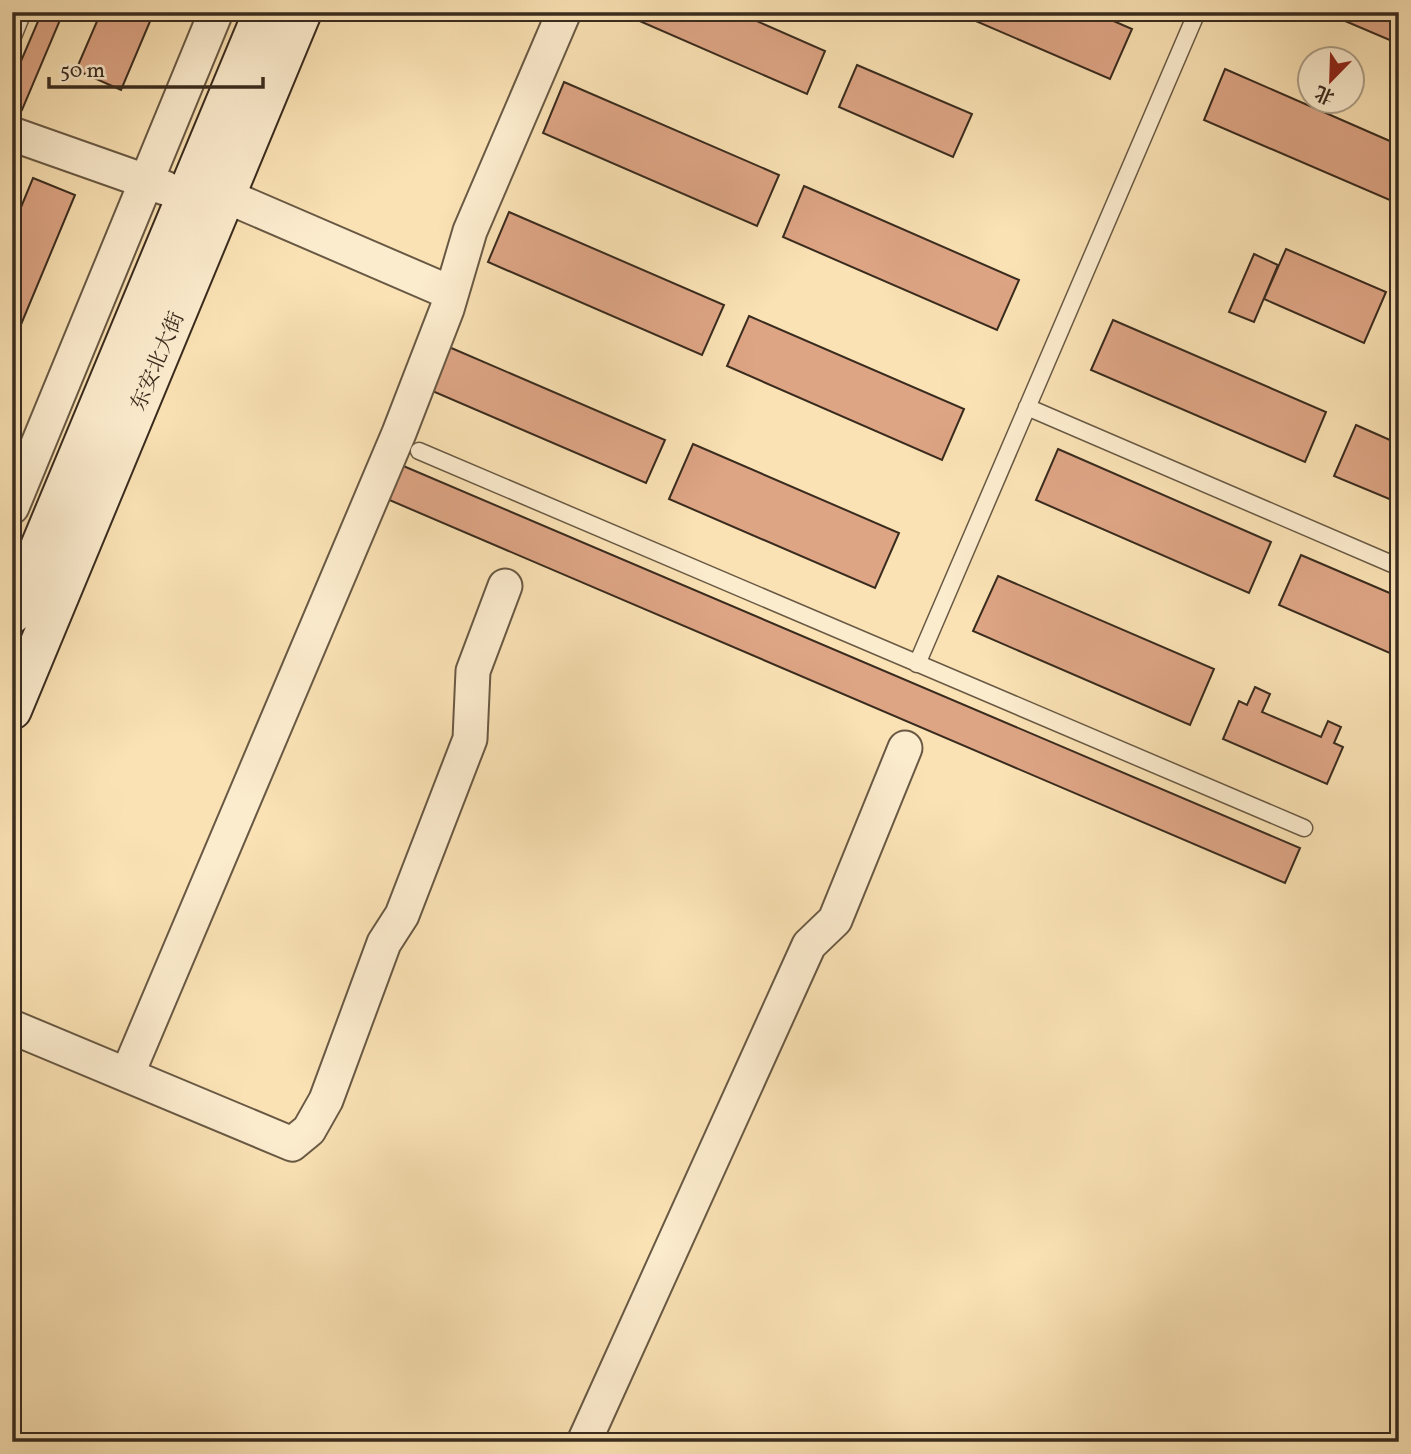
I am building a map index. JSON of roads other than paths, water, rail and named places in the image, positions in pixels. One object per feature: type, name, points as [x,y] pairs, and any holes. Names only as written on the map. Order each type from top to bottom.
[{"type":"main road","name":"东安北大街","points":[[12,614],[263,12]]},
{"type":"main road","name":"东安北大街","points":[[12,710],[302,12]]},
{"type":"street","points":[[12,507],[216,12]]},
{"type":"street","points":[[127,1075],[399,433],[452,293],[470,231],[564,12]]},
{"type":"street","points":[[12,134],[186,196]]},
{"type":"street","points":[[226,197],[452,293]]},
{"type":"street","points":[[12,1027],[292,1144],[309,1130],[326,1100],[384,943],[402,915],[470,739],[473,671],[505,586]]},
{"type":"street","points":[[584,1442],[809,945],[835,920],[905,748]]},
{"type":"lane","points":[[12,39],[23,12]]},
{"type":"lane","points":[[917,664],[1197,12]]},
{"type":"lane","points":[[1027,407],[1399,567]]},
{"type":"lane","points":[[419,451],[1304,828]]}]
